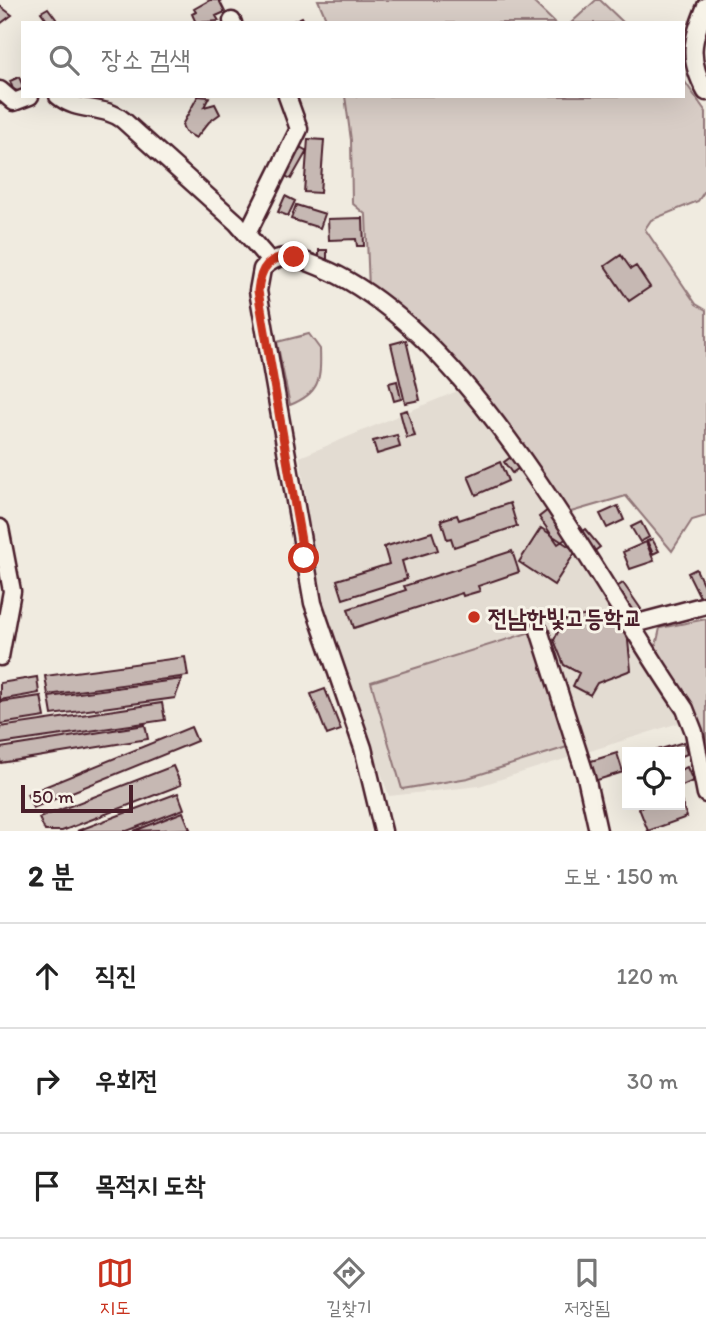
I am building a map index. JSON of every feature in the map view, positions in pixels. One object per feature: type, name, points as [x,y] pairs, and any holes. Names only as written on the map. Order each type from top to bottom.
[{"type":"street","points":[[706,6],[693,38],[692,50],[694,68],[706,92]]},
{"type":"street","points":[[0,90],[14,102],[25,98]]},
{"type":"street","points":[[60,98],[70,106],[112,112],[247,234],[270,261]]},
{"type":"street","points":[[247,234],[299,130],[288,98]]},
{"type":"street","points":[[383,831],[363,748],[313,603],[280,404],[261,314],[259,279],[270,261],[294,257],[351,283],[402,321],[458,375],[550,502],[685,709],[694,732],[706,794]]},
{"type":"street","points":[[0,528],[12,591],[0,657]]},
{"type":"street","points":[[630,625],[706,606]]},
{"type":"street","points":[[539,630],[579,752],[598,831]]},
{"type":"shaded area","points":[[318,0],[531,0],[553,21],[327,21]]},
{"type":"shaded area","points":[[596,0],[600,0],[622,21],[573,21]]},
{"type":"shaded area","points":[[685,82],[706,112],[706,189],[698,201],[651,220],[645,229],[696,304],[706,310],[706,516],[692,520],[672,551],[626,496],[564,514],[525,460],[369,288],[366,215],[352,203],[351,140],[345,98],[685,98]]},
{"type":"shaded area","points":[[309,334],[320,349],[319,377],[313,390],[290,405],[277,342]]},
{"type":"shaded area","name":"전남한빛고등학교","points":[[462,389],[559,521],[685,721],[479,786],[389,796],[319,588],[300,457]]},
{"type":"shaded area","points":[[706,619],[706,781],[654,655],[660,628]]},
{"type":"shaded area","points":[[531,632],[567,747],[468,778],[402,789],[371,682]]},
{"type":"building","points":[[210,0],[219,0],[225,12],[216,16],[219,21],[195,21],[192,14],[196,12],[194,9]]},
{"type":"building","points":[[0,6],[12,15],[0,24]]},
{"type":"building","points":[[48,8],[58,21],[48,21],[41,12]]},
{"type":"building","points":[[19,77],[21,93],[13,89],[10,81]]},
{"type":"building","points":[[197,98],[208,98],[204,107],[215,104],[220,114],[209,122],[196,138],[185,132],[182,125]]},
{"type":"building","points":[[308,139],[324,140],[320,193],[304,192]]},
{"type":"building","points":[[298,146],[307,151],[291,179],[282,174]]},
{"type":"building","points":[[285,196],[295,201],[288,216],[278,212]]},
{"type":"building","points":[[296,205],[325,214],[320,228],[291,219]]},
{"type":"building","points":[[363,218],[364,246],[357,246],[356,239],[329,240],[328,219]]},
{"type":"building","points":[[319,250],[327,250],[327,264],[319,264]]},
{"type":"building","points":[[621,255],[631,269],[636,266],[650,287],[629,301],[605,266]]},
{"type":"building","points":[[406,340],[420,400],[405,403],[391,344]]},
{"type":"building","points":[[397,381],[401,399],[394,401],[389,383]]},
{"type":"building","points":[[407,410],[415,436],[407,438],[400,412]]},
{"type":"building","points":[[397,435],[400,447],[377,454],[373,441]]},
{"type":"building","points":[[511,457],[519,468],[512,473],[504,462]]},
{"type":"building","points":[[500,462],[508,481],[476,495],[468,476]]},
{"type":"building","points":[[510,503],[517,526],[454,547],[451,538],[447,539],[441,520],[457,515],[459,520]]},
{"type":"building","points":[[618,506],[624,520],[607,528],[600,514]]},
{"type":"building","points":[[548,510],[567,538],[558,544],[539,517]]},
{"type":"building","points":[[641,522],[649,537],[640,542],[631,527]]},
{"type":"building","points":[[541,528],[576,551],[554,585],[519,562]]},
{"type":"building","points":[[585,529],[600,547],[592,553],[577,535]]},
{"type":"building","points":[[432,532],[438,550],[402,561],[407,579],[343,599],[337,580],[389,564],[384,547]]},
{"type":"building","points":[[652,539],[659,551],[653,554],[647,541]]},
{"type":"building","points":[[646,542],[654,561],[630,569],[623,552]]},
{"type":"building","points":[[512,551],[519,572],[478,586],[480,591],[463,596],[462,593],[354,628],[348,609],[406,590],[404,586]]},
{"type":"building","points":[[696,569],[706,590],[706,595],[700,597],[688,573]]},
{"type":"building","points":[[623,583],[641,609],[633,615],[614,589]]},
{"type":"building","points":[[592,614],[627,631],[631,670],[597,683],[590,695],[573,686],[579,673],[564,665],[554,640],[564,620]]},
{"type":"building","points":[[185,657],[188,676],[48,695],[45,676]]},
{"type":"building","points":[[37,677],[39,693],[0,700],[0,683]]},
{"type":"building","points":[[182,679],[175,698],[52,715],[49,697]]},
{"type":"building","points":[[325,689],[341,730],[327,735],[311,694]]},
{"type":"building","points":[[41,696],[45,717],[0,724],[0,702]]},
{"type":"building","points":[[162,703],[165,720],[0,744],[0,727]]},
{"type":"building","points":[[145,725],[148,739],[0,763],[0,748]]},
{"type":"building","points":[[191,727],[197,741],[33,808],[27,794]]},
{"type":"building","points":[[684,742],[687,754],[685,755],[685,747],[668,747]]},
{"type":"building","points":[[617,753],[622,772],[594,781],[588,762]]},
{"type":"building","points":[[173,766],[181,785],[62,831],[45,831],[39,818]]},
{"type":"building","points":[[687,767],[693,781],[685,785]]},
{"type":"building","points":[[178,793],[184,809],[127,831],[77,831]]},
{"type":"building","points":[[640,810],[684,810],[687,817],[648,831]]},
{"type":"building","points":[[183,812],[190,829],[134,831]]},
{"type":"place","name":"전남한빛고등학교","points":[[474,617]]},
{"type":"route","points":[[294,257],[285,256],[270,261],[262,269],[258,291],[280,404],[304,558]]}]
